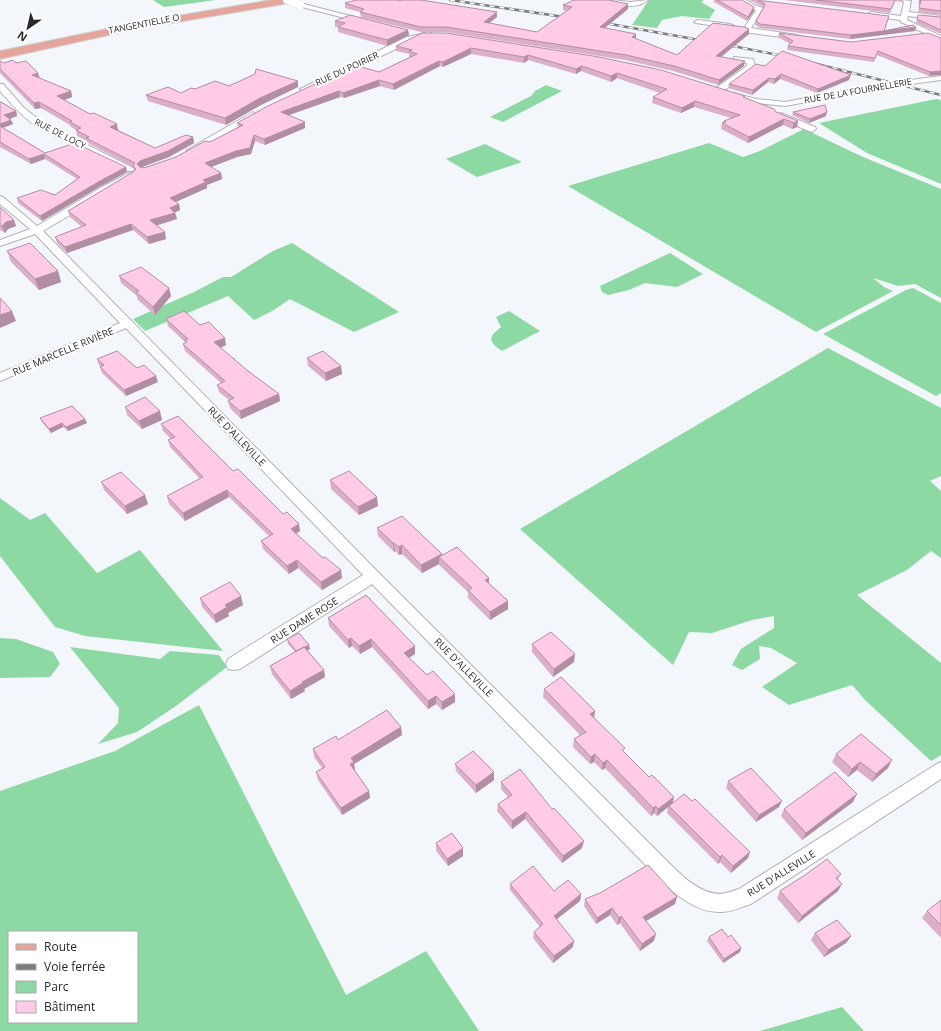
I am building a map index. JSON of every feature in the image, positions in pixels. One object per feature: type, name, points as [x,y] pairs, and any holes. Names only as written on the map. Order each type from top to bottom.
[{"type":"main road","name":"TANGENTIELLE O","points":[[0,50],[133,22],[263,0]]},
{"type":"main road","name":"TANGENTIELLE O","points":[[0,55],[136,26],[295,2]]},
{"type":"street","points":[[287,0],[372,23]]},
{"type":"street","points":[[616,0],[629,4],[637,4],[644,0]]},
{"type":"street","points":[[741,0],[752,6],[761,4]]},
{"type":"street","points":[[918,1],[907,0],[903,21],[941,39]]},
{"type":"street","points":[[748,28],[761,4]]},
{"type":"street","points":[[865,13],[941,18]]},
{"type":"street","points":[[698,22],[802,37]]},
{"type":"street","points":[[408,31],[421,35],[440,35]]},
{"type":"street","points":[[912,35],[928,33]]},
{"type":"street","name":"RUE DU POIRIER","points":[[297,93],[421,35]]},
{"type":"street","name":"RUE DE LA FOURNELLERIE","points":[[737,59],[750,61],[751,66],[737,79],[716,89],[746,99],[774,104],[797,102],[881,86],[941,78]]},
{"type":"street","name":"RUE DE LOCY","points":[[0,86],[26,115],[47,129],[135,171],[38,230]]},
{"type":"street","points":[[0,100],[10,97]]},
{"type":"street","points":[[774,104],[778,114],[812,129]]},
{"type":"street","points":[[180,156],[259,112]]},
{"type":"street","name":"RUE D'ALLEVILLE","points":[[0,199],[16,214],[38,230],[127,324],[373,576],[654,861],[678,883],[704,901],[721,903],[744,896],[941,770]]},
{"type":"street","points":[[0,243],[38,230]]},
{"type":"street","name":"RUE MARCELLE RIVIÈRE","points":[[0,377],[127,324]]},
{"type":"street","name":"RUE DAME ROSE","points":[[234,664],[373,576]]},
{"type":"green space","points":[[153,0],[216,0],[164,7]]},
{"type":"green space","points":[[649,0],[704,0],[701,2],[715,10],[709,19],[682,16],[662,20],[657,28],[632,25]]},
{"type":"green space","points":[[546,85],[562,91],[503,122],[490,117],[531,96],[535,91]]},
{"type":"green space","points":[[936,99],[941,100],[941,184],[867,153],[819,123]]},
{"type":"green space","points":[[804,129],[863,157],[941,189],[941,298],[915,284],[898,286],[873,278],[884,287],[893,291],[816,332],[568,186],[709,143],[743,157],[760,151]]},
{"type":"green space","points":[[485,144],[522,162],[477,177],[446,159]]},
{"type":"green space","points":[[292,243],[399,312],[354,332],[290,299],[274,310],[254,320],[228,296],[145,331],[133,319],[194,292],[223,277],[231,277],[273,251]]},
{"type":"green space","points":[[670,253],[703,274],[677,287],[645,283],[629,290],[608,295],[602,292],[600,286]]},
{"type":"green space","points":[[913,288],[941,303],[941,393],[936,396],[823,334],[906,290]]},
{"type":"green space","points":[[509,311],[540,331],[502,351],[495,346],[491,340],[493,334],[501,327],[496,317]]},
{"type":"green space","points":[[828,348],[941,408],[941,476],[930,481],[941,491],[941,558],[931,551],[907,570],[857,595],[941,663],[941,755],[931,761],[866,701],[852,685],[789,705],[762,687],[797,663],[771,648],[759,646],[760,659],[742,670],[732,665],[741,649],[774,628],[774,616],[752,620],[712,633],[689,632],[673,665],[520,529]]},
{"type":"green space","points":[[0,498],[30,520],[45,513],[97,573],[140,550],[223,651],[85,636],[55,627],[0,556]]},
{"type":"green space","points":[[0,638],[16,639],[53,652],[60,664],[50,677],[0,678]]},
{"type":"green space","points":[[70,647],[160,659],[170,651],[219,655],[227,667],[176,706],[137,732],[98,744],[118,723],[119,708]]},
{"type":"green space","points":[[199,705],[346,995],[426,951],[479,1031],[0,1031],[0,791],[115,751]]},
{"type":"green space","points":[[842,1007],[864,1031],[760,1031]]},
{"type":"building","points":[[356,0],[421,0],[497,12],[484,22],[537,32],[572,7],[563,5],[574,0],[609,0],[628,4],[600,27],[636,34],[632,37],[677,55],[713,23],[749,29],[716,56],[745,61],[719,80],[674,66],[626,55],[446,27],[421,27],[360,12],[364,9],[345,3]]},
{"type":"building","points":[[717,0],[742,0],[754,7],[748,17]]},
{"type":"building","points":[[758,0],[889,16],[884,31],[851,35],[760,24],[756,21],[765,5]]},
{"type":"building","points":[[816,0],[895,0],[891,9]]},
{"type":"building","points":[[921,0],[941,0],[941,11],[919,8]]},
{"type":"building","points":[[350,15],[408,30],[387,40],[338,27],[345,23],[335,21]]},
{"type":"building","points":[[918,15],[941,17],[941,30],[917,19]]},
{"type":"building","points":[[913,25],[916,27],[885,31]]},
{"type":"building","points":[[422,33],[446,33],[599,57],[661,70],[745,96],[743,97],[774,109],[776,112],[798,121],[794,123],[784,119],[749,137],[722,123],[740,115],[695,101],[682,108],[653,97],[667,89],[617,73],[611,76],[582,66],[576,69],[528,55],[524,57],[471,48],[443,62],[439,61],[393,84],[379,80],[343,93],[339,91],[281,112],[305,122],[264,139],[254,135],[250,148],[236,151],[205,163],[221,173],[203,180],[206,182],[170,198],[179,204],[170,208],[175,213],[150,220],[165,232],[147,237],[131,224],[65,247],[55,237],[86,225],[68,211],[133,172],[136,169],[133,166],[135,163],[86,138],[89,137],[76,130],[81,128],[70,122],[72,121],[39,102],[34,103],[0,69],[0,61],[4,63],[13,60],[16,63],[26,61],[38,73],[32,75],[71,91],[57,96],[90,114],[94,113],[117,124],[110,127],[155,148],[186,135],[193,137],[168,151],[140,161],[137,164],[141,168],[176,157],[205,141],[210,142],[243,125],[237,123],[268,106],[332,76],[334,77],[358,66],[379,72],[417,54],[409,51],[412,50],[396,46]]},
{"type":"building","points":[[779,33],[851,42],[928,33],[941,38],[941,71],[930,72],[878,51],[875,58],[788,46],[793,41]]},
{"type":"building","points":[[782,51],[851,75],[818,89],[781,74],[775,79],[769,78],[753,90],[729,84],[756,64],[765,66]]},
{"type":"building","points":[[256,69],[298,81],[260,98],[225,118],[146,95],[168,87],[181,93],[191,88],[195,89],[215,81],[229,86],[255,74]]},
{"type":"building","points":[[0,102],[16,111],[4,115],[11,120],[0,124]]},
{"type":"building","points":[[825,105],[827,112],[810,119],[793,112]]},
{"type":"building","points":[[0,126],[45,153],[75,143],[126,167],[40,216],[17,198],[41,190],[55,195],[80,177],[44,154],[29,159],[0,142]]},
{"type":"building","points":[[0,207],[14,220],[6,222],[2,226],[0,225]]},
{"type":"building","points":[[30,243],[58,271],[35,279],[7,251]]},
{"type":"building","points":[[141,267],[169,288],[153,307],[136,292],[139,291],[119,276]]},
{"type":"building","points":[[0,298],[12,311],[0,315]]},
{"type":"building","points":[[184,311],[200,325],[209,322],[225,338],[214,342],[248,371],[279,394],[240,411],[228,401],[234,398],[217,385],[225,381],[183,344],[187,342],[185,340],[188,339],[166,319]]},
{"type":"building","points":[[117,351],[137,368],[144,365],[156,376],[124,390],[100,367],[104,365],[97,359]]},
{"type":"building","points":[[323,351],[341,366],[325,373],[307,358]]},
{"type":"building","points":[[145,397],[160,411],[139,421],[125,407]]},
{"type":"building","points":[[72,406],[85,419],[66,427],[62,423],[49,429],[40,418]]},
{"type":"building","points":[[178,416],[233,471],[238,469],[283,514],[287,512],[299,524],[291,529],[323,558],[325,557],[341,570],[321,582],[297,560],[287,566],[261,541],[273,534],[227,490],[183,513],[167,496],[203,477],[168,440],[175,437],[161,424]]},
{"type":"building","points":[[349,471],[377,497],[358,507],[330,480]]},
{"type":"building","points":[[121,472],[145,495],[125,506],[101,482]]},
{"type":"building","points":[[402,516],[442,554],[421,565],[402,545],[399,547],[393,543],[377,528]]},
{"type":"building","points":[[457,547],[489,578],[485,580],[508,601],[490,612],[468,590],[472,588],[439,557]]},
{"type":"building","points":[[230,582],[241,596],[225,605],[227,607],[214,615],[200,598]]},
{"type":"building","points":[[366,595],[415,646],[404,653],[427,675],[433,671],[455,694],[442,702],[436,696],[428,701],[371,639],[359,646],[351,638],[348,640],[328,618]]},
{"type":"building","points":[[551,632],[575,654],[554,669],[532,644]]},
{"type":"building","points":[[299,633],[309,645],[296,651],[287,639]]},
{"type":"building","points":[[304,647],[324,670],[302,682],[303,683],[290,691],[270,666]]},
{"type":"building","points":[[561,677],[595,711],[590,714],[625,748],[622,750],[649,777],[652,775],[674,797],[658,809],[656,806],[653,808],[607,760],[603,763],[595,754],[591,757],[574,739],[586,732],[544,689]]},
{"type":"building","points":[[387,710],[401,727],[351,758],[354,762],[350,764],[369,791],[341,808],[316,772],[325,767],[313,749],[336,736],[338,740]]},
{"type":"building","points":[[861,734],[892,760],[876,774],[860,762],[852,769],[836,754]]},
{"type":"building","points":[[473,751],[494,772],[476,785],[455,764]]},
{"type":"building","points":[[751,768],[782,801],[759,815],[728,781]]},
{"type":"building","points":[[520,769],[552,809],[554,808],[584,841],[563,856],[526,812],[512,821],[498,804],[512,795],[501,782]]},
{"type":"building","points":[[835,772],[857,794],[806,833],[784,809]]},
{"type":"building","points":[[684,794],[692,801],[695,799],[750,852],[733,866],[722,855],[720,857],[669,806]]},
{"type":"building","points":[[452,833],[463,848],[447,859],[436,843]]},
{"type":"building","points":[[827,859],[841,874],[836,878],[842,884],[802,916],[780,891]]},
{"type":"building","points":[[648,865],[677,897],[643,917],[656,934],[642,944],[621,916],[619,918],[612,908],[597,918],[585,899],[600,893]]},
{"type":"building","points":[[533,866],[554,891],[568,880],[581,894],[554,916],[574,941],[554,956],[534,932],[543,924],[510,884]]},
{"type":"building","points":[[941,900],[941,925],[927,911]]},
{"type":"building","points":[[837,920],[851,936],[828,950],[815,933]]},
{"type":"building","points":[[722,929],[728,937],[731,935],[741,948],[724,959],[709,937]]},
{"type":"railway","points":[[450,0],[571,18]]},
{"type":"railway","points":[[599,22],[705,41]]},
{"type":"railway","points":[[723,44],[788,57]]},
{"type":"railway","points":[[813,63],[941,95]]}]
